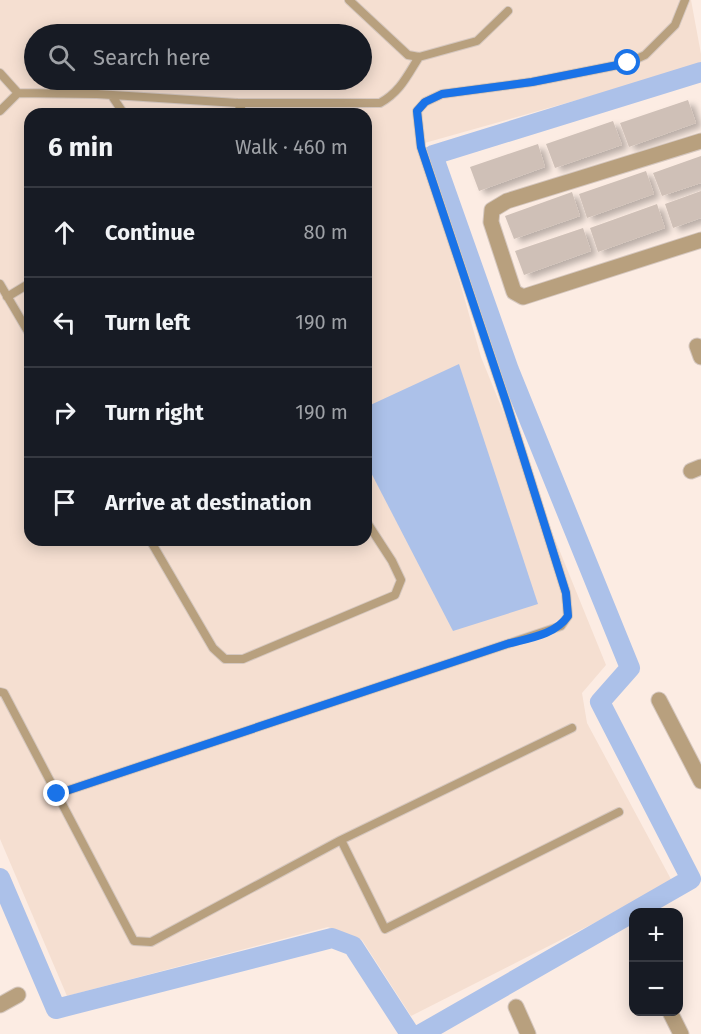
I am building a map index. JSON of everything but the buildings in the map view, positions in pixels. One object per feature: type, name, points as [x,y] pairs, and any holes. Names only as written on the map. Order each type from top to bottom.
[{"type":"street","points":[[701,141],[507,201],[492,210],[491,222],[514,292],[523,297],[701,240]]},
{"type":"street","points":[[659,700],[701,781]]},
{"type":"street","points":[[0,1005],[18,995]]},
{"type":"street","points":[[516,1007],[528,1034]]},
{"type":"street","points":[[672,1016],[681,1034]]},
{"type":"lane","points":[[349,0],[408,55],[419,57],[477,41],[508,11]]},
{"type":"lane","points":[[57,794],[561,626],[568,616],[566,593],[506,402],[421,147],[417,111],[425,102],[442,94],[532,82],[628,63],[645,55],[675,25],[685,0]]},
{"type":"lane","points":[[0,111],[18,93],[97,94],[237,103],[380,103],[403,86],[419,57]]},
{"type":"lane","points":[[0,73],[18,93]]},
{"type":"lane","points":[[112,96],[120,108]]},
{"type":"lane","points":[[237,103],[240,108]]},
{"type":"lane","points":[[0,284],[24,325]]},
{"type":"lane","points":[[7,297],[24,287]]},
{"type":"lane","points":[[154,546],[213,648],[225,658],[243,659],[395,595],[401,580],[372,530]]},
{"type":"lane","points":[[0,692],[4,693],[134,940],[151,942],[341,840],[572,728]]},
{"type":"lane","points":[[341,840],[385,929],[619,812]]},
{"type":"shaded area","points":[[0,0],[691,0],[701,65],[421,144],[481,357],[606,665],[582,693],[587,723],[673,883],[411,1016],[362,940],[328,927],[67,996],[0,839]]},
{"type":"water","points":[[459,364],[538,604],[453,631],[372,475],[372,404]]},
{"type":"waterway","points":[[421,1034],[691,879],[600,702],[630,668],[509,370],[433,155],[701,72]]},
{"type":"waterway","points":[[0,878],[56,1009],[332,938],[353,946],[410,1034]]},
{"type":"route","points":[[57,794],[561,626],[568,616],[566,593],[506,402],[421,147],[417,111],[425,102],[442,94],[532,82],[628,63]]}]
